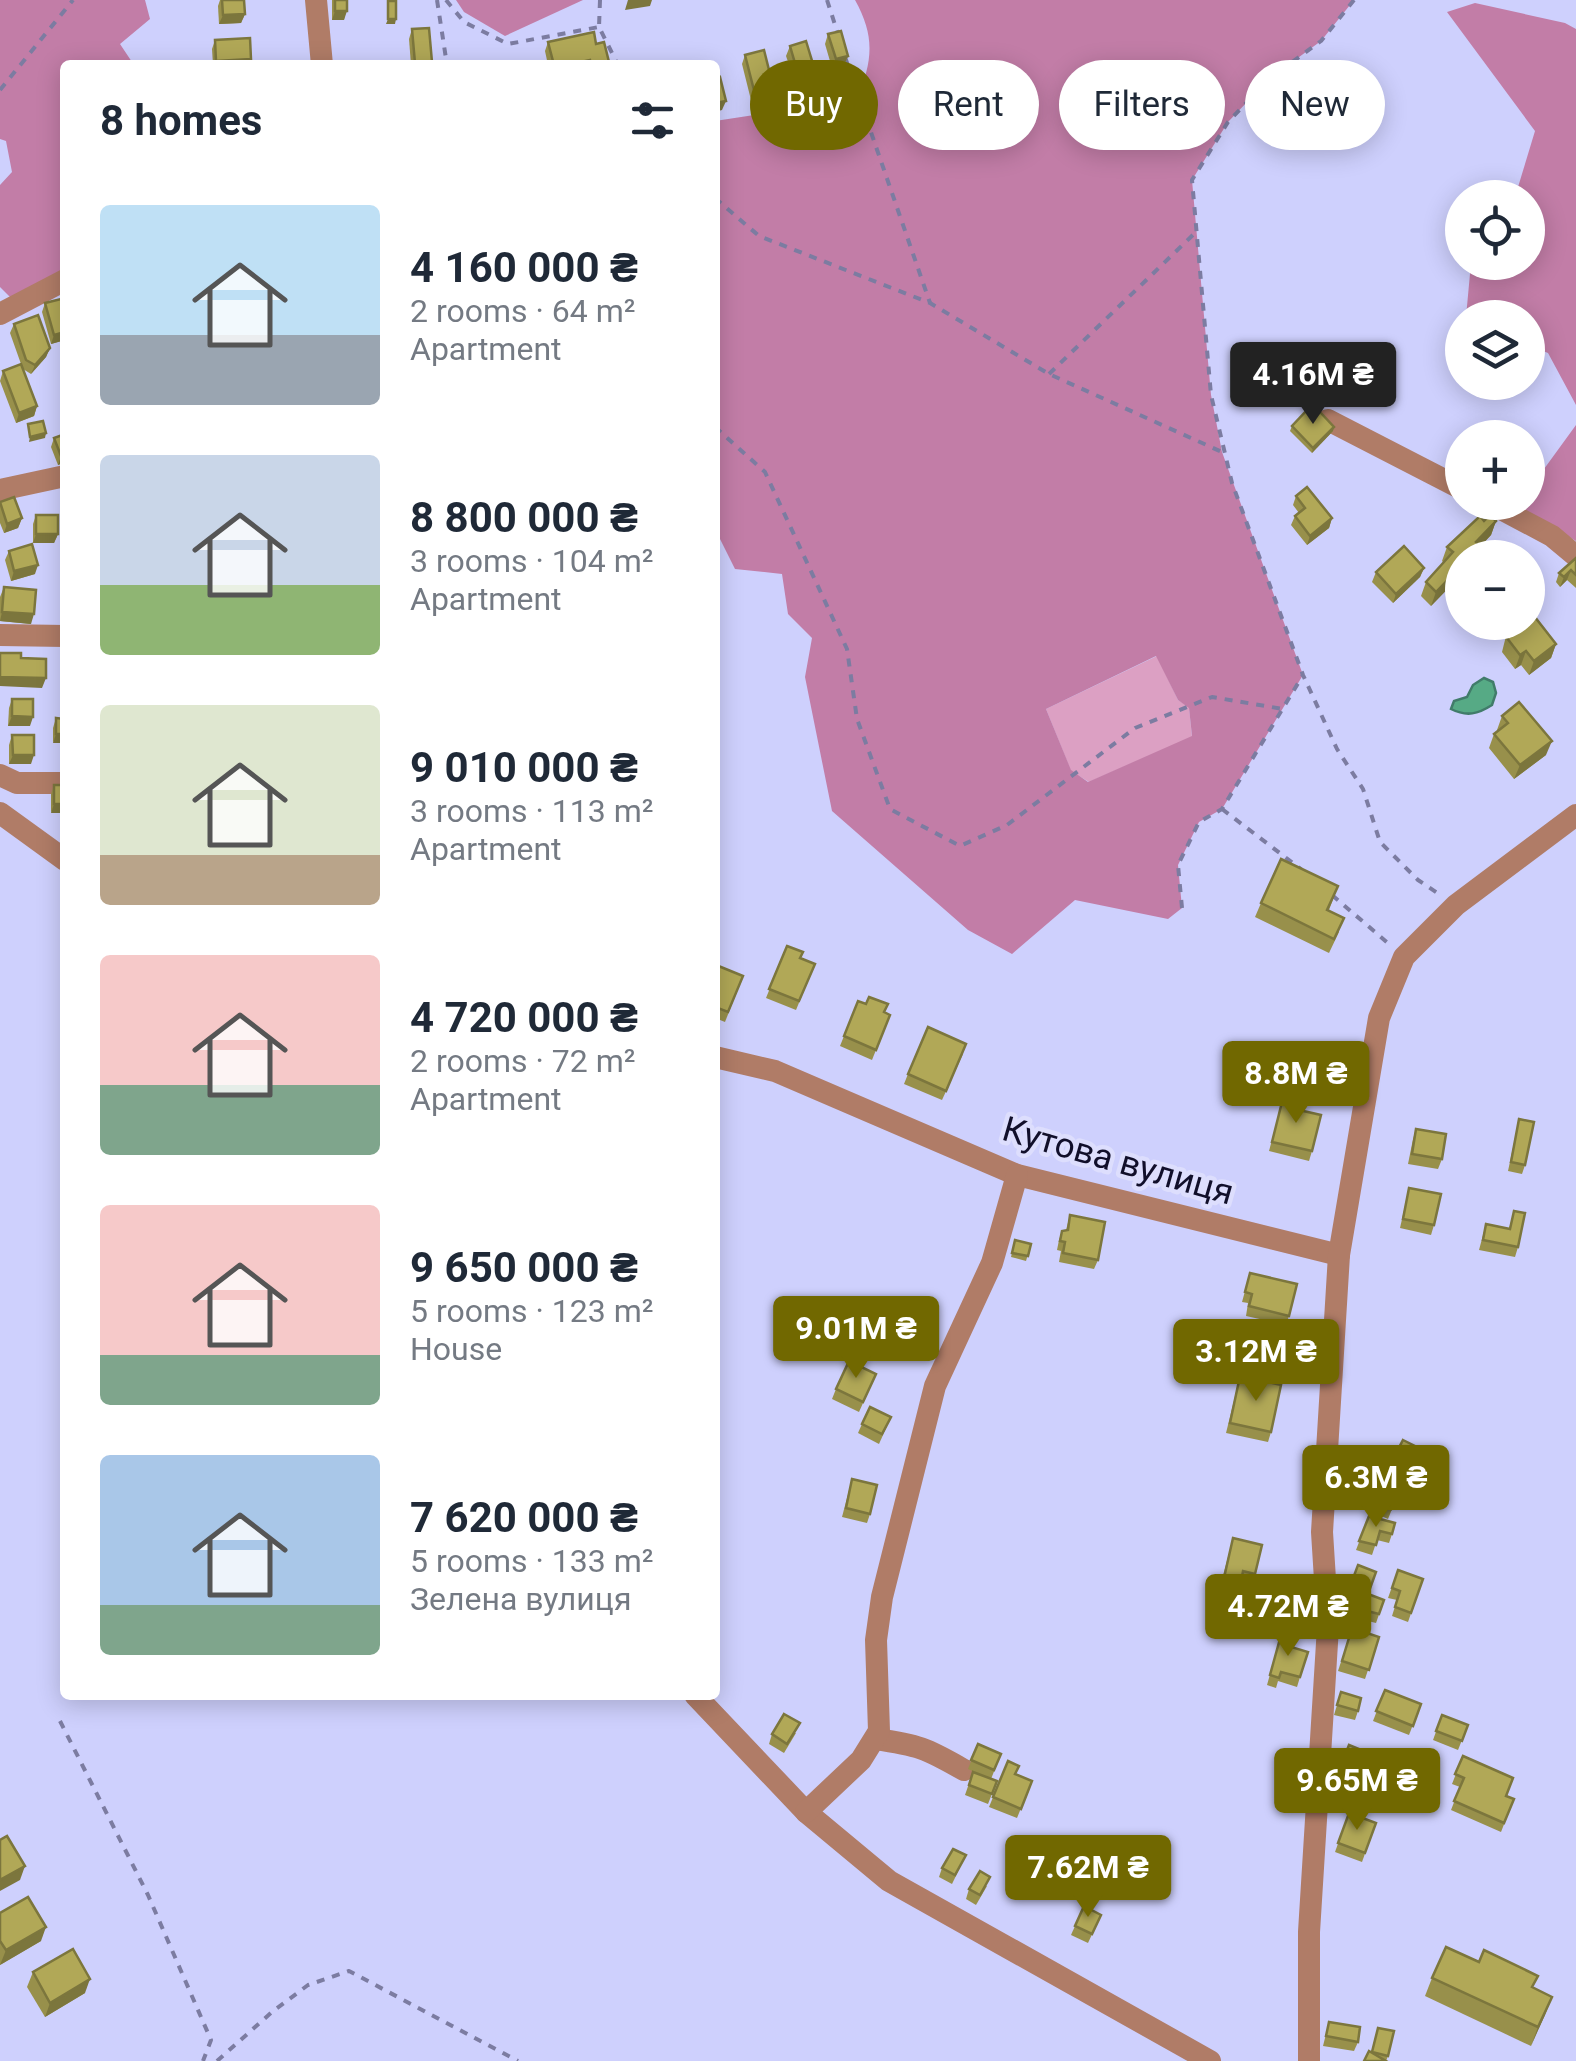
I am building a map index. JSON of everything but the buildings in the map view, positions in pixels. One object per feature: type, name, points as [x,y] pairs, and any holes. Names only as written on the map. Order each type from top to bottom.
[{"type":"street","points":[[316,0],[322,60]]},
{"type":"street","points":[[0,314],[60,283]]},
{"type":"street","points":[[1328,420],[1445,481]]},
{"type":"street","points":[[0,490],[60,477]]},
{"type":"street","points":[[1522,520],[1552,536],[1576,556]]},
{"type":"street","points":[[0,636],[60,636]]},
{"type":"street","points":[[0,775],[17,783],[60,783]]},
{"type":"street","points":[[0,813],[60,856]]},
{"type":"street","points":[[1308,2061],[1310,1932],[1328,1627],[1322,1532],[1339,1255],[1379,1018],[1404,957],[1456,905],[1576,815]]},
{"type":"street","name":"Кутова вулиця","points":[[720,1058],[775,1071],[1017,1175],[1339,1255]]},
{"type":"street","points":[[806,1812],[861,1760],[879,1730],[876,1640],[882,1597],[936,1386],[992,1263],[1017,1175]]},
{"type":"street","points":[[700,1700],[806,1812],[889,1881],[1210,2061]]},
{"type":"street","points":[[875,1739],[937,1752],[964,1770]]},
{"type":"path","points":[[0,90],[73,0]]},
{"type":"path","points":[[436,0],[446,60]]},
{"type":"path","points":[[446,0],[464,22],[508,44],[599,27]]},
{"type":"path","points":[[600,0],[599,27],[616,60]]},
{"type":"path","points":[[828,0],[857,99],[930,303]]},
{"type":"path","points":[[1354,0],[1321,42],[1269,78],[1228,122],[1192,180],[1211,396],[1222,452],[1303,676],[1337,749],[1363,788],[1380,842],[1418,880],[1456,905]]},
{"type":"path","points":[[720,202],[760,236],[930,303],[1049,374],[1222,452]]},
{"type":"path","points":[[1049,374],[1196,232]]},
{"type":"path","points":[[720,431],[764,472],[847,649],[856,719],[890,809],[960,846],[1007,824],[1135,728],[1212,698],[1282,709]]},
{"type":"path","points":[[1182,908],[1178,865],[1200,822],[1222,809],[1303,676]]},
{"type":"path","points":[[1222,809],[1311,876]]},
{"type":"path","points":[[1324,888],[1404,957]]},
{"type":"path","points":[[60,1721],[148,1895],[211,2040],[203,2061]]},
{"type":"path","points":[[217,2061],[308,1984],[349,1972],[518,2061]]},
{"type":"shaded area","points":[[0,0],[145,0],[150,19],[120,44],[131,60],[60,60],[60,283],[18,305],[0,287],[0,185],[12,172],[6,141],[0,139]]},
{"type":"shaded area","points":[[456,0],[583,0],[505,36],[464,12]]},
{"type":"shaded area","points":[[855,0],[1354,0],[1321,41],[1295,60],[1245,60],[1245,104],[1225,127],[1225,60],[1059,60],[1059,150],[1211,150],[1192,180],[1211,395],[1222,452],[1303,675],[1222,809],[1199,822],[1178,865],[1182,908],[1168,919],[1075,900],[1012,954],[968,930],[832,811],[805,677],[812,638],[788,614],[782,574],[735,569],[720,539],[720,120],[750,116],[750,150],[878,150],[878,60],[869,60],[869,37]],"holes":[[[1156,656],[1178,700],[1189,708],[1192,736],[1088,782],[1071,770],[1046,709]]]},
{"type":"shaded area","points":[[1475,3],[1565,23],[1576,29],[1576,405],[1545,352],[1545,300],[1468,300],[1469,280],[1545,280],[1545,180],[1520,180],[1535,131],[1447,12]]},
{"type":"shaded area","points":[[1576,425],[1576,541],[1541,520],[1545,520],[1545,468]]},
{"type":"shaded area","points":[[1157,656],[1178,700],[1189,707],[1192,737],[1089,782],[1071,771],[1046,709]]},
{"type":"shaded area","points":[[1484,678],[1493,682],[1496,693],[1492,705],[1472,713],[1451,709],[1454,701],[1467,697],[1473,685]]}]
